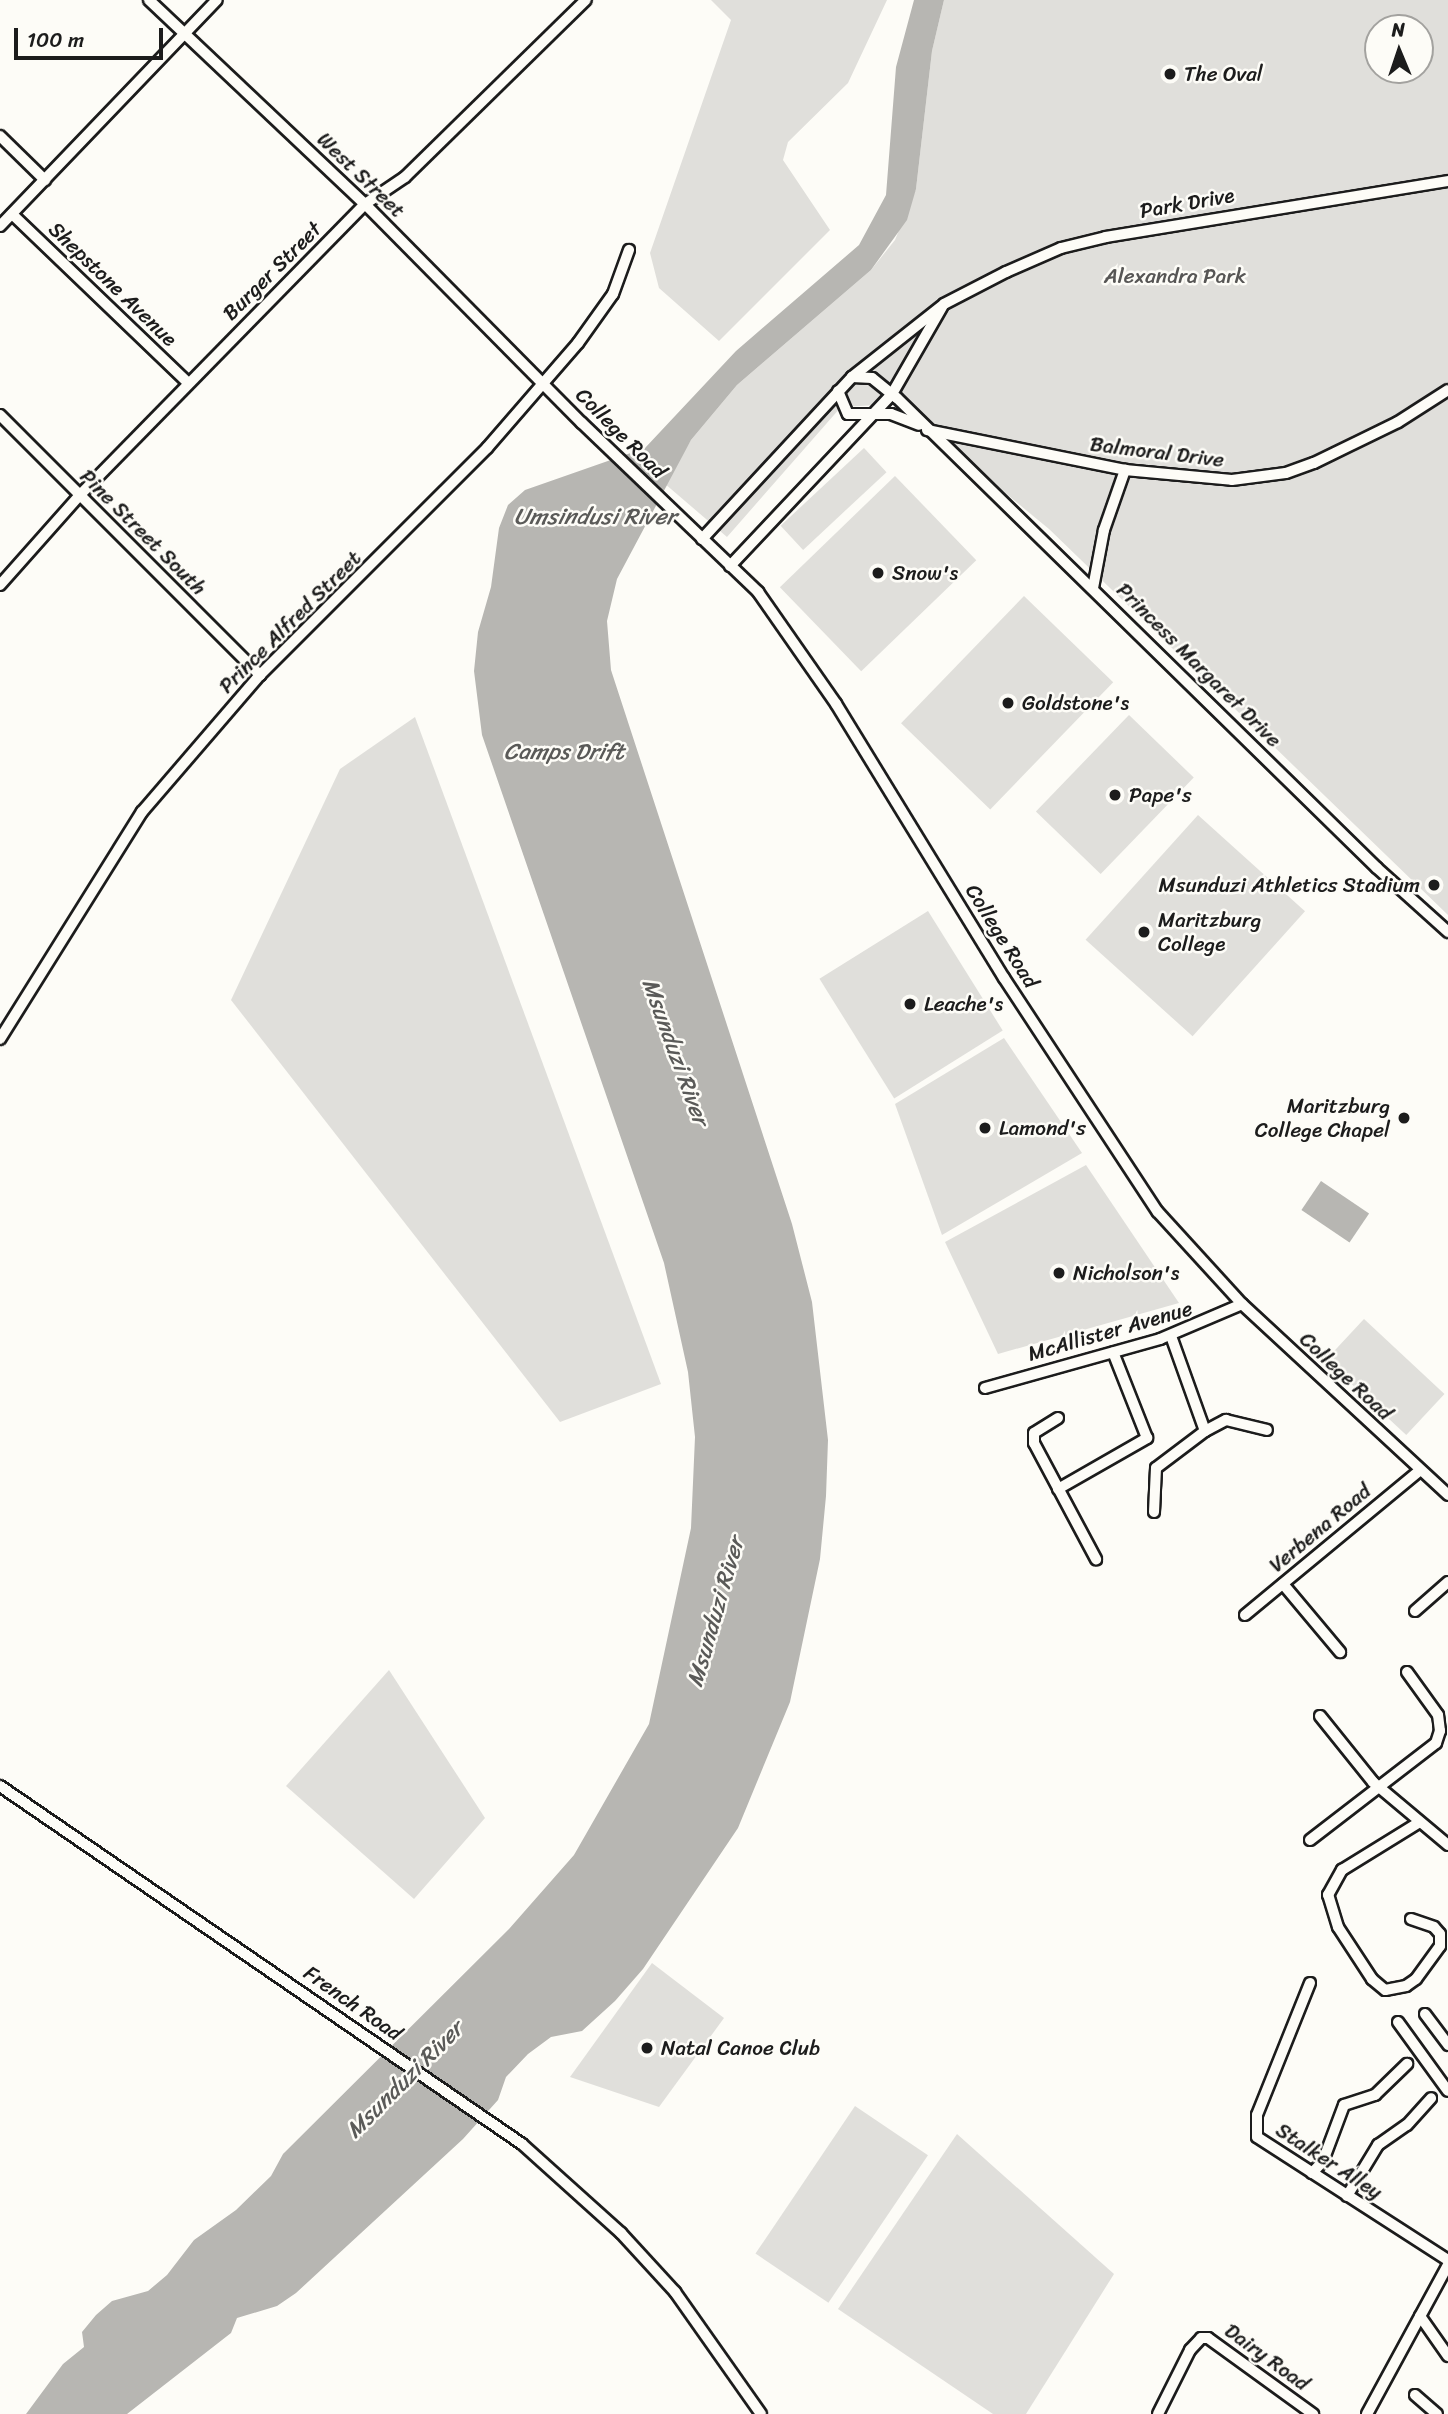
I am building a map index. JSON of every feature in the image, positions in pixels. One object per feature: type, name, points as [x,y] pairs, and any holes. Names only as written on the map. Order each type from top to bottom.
[{"type":"street","name":"West Street","points":[[149,0],[365,204],[542,382]]},
{"type":"street","points":[[0,226],[216,0]]},
{"type":"street","name":"Burger Street","points":[[0,585],[79,496],[365,204],[405,177],[586,0]]},
{"type":"street","points":[[0,136],[45,180]]},
{"type":"street","name":"Park Drive","points":[[702,539],[852,377],[944,304],[1081,242],[1448,181]]},
{"type":"street","name":"Shepstone Avenue","points":[[12,214],[188,383]]},
{"type":"street","name":"Prince Alfred Street","points":[[0,1039],[130,828],[260,675],[487,448],[597,320],[629,250]]},
{"type":"street","points":[[730,566],[892,394],[944,304]]},
{"type":"street","points":[[852,377],[873,379],[892,394]]},
{"type":"street","name":"College Road","points":[[542,382],[768,604],[836,704],[1131,1175],[1170,1227],[1242,1304],[1448,1495]]},
{"type":"street","name":"Balmoral Drive","points":[[925,428],[1125,470],[1232,481],[1286,473],[1398,422],[1448,390]]},
{"type":"street","points":[[838,391],[848,414],[874,415]]},
{"type":"street","name":"Princess Margaret Drive","points":[[892,394],[1368,859],[1448,932]]},
{"type":"street","name":"Princess Margaret Drive","points":[[874,415],[891,414],[925,428]]},
{"type":"street","name":"Pine Street South","points":[[0,415],[260,675]]},
{"type":"street","points":[[1093,588],[1104,530],[1125,470]]},
{"type":"street","name":"McAllister Avenue","points":[[985,1388],[1171,1336],[1242,1304]]},
{"type":"street","points":[[1171,1336],[1205,1431]]},
{"type":"street","points":[[1058,1489],[1147,1438],[1113,1352]]},
{"type":"street","points":[[1058,1418],[1033,1436],[1096,1559]]},
{"type":"street","points":[[1154,1512],[1156,1468],[1205,1431],[1226,1420],[1267,1430]]},
{"type":"street","name":"Verbena Road","points":[[1245,1615],[1420,1470]]},
{"type":"street","points":[[1415,1611],[1448,1582]]},
{"type":"street","points":[[1283,1584],[1340,1652]]},
{"type":"street","points":[[1310,1840],[1432,1748],[1440,1731],[1438,1716],[1407,1672]]},
{"type":"street","points":[[1320,1716],[1379,1787],[1418,1823],[1448,1845]]},
{"type":"street","name":"French Road","points":[[0,1786],[357,2028],[522,2144],[621,2233],[658,2273],[697,2320],[761,2414]]},
{"type":"street","points":[[1411,1919],[1434,1927],[1440,1934],[1440,1946],[1416,1979],[1406,1986],[1385,1990],[1372,1979],[1338,1927],[1328,1895],[1342,1870],[1418,1823]]},
{"type":"street","name":"Stalker Alley","points":[[1310,1983],[1254,2124],[1262,2142],[1448,2263]]},
{"type":"street","points":[[1425,2014],[1448,2045]]},
{"type":"street","points":[[1398,2022],[1448,2091]]},
{"type":"street","points":[[1312,2173],[1323,2161],[1344,2105],[1375,2095],[1407,2064]]},
{"type":"street","points":[[1347,2196],[1382,2140],[1407,2126],[1431,2098]]},
{"type":"street","points":[[1367,2414],[1448,2263]]},
{"type":"street","points":[[1420,2316],[1448,2356]]},
{"type":"street","name":"Dairy Road","points":[[1158,2414],[1190,2350],[1201,2338],[1208,2338],[1312,2414]]},
{"type":"street","points":[[1415,2395],[1437,2414]]},
{"type":"green space","points":[[711,0],[887,0],[848,83],[788,142],[783,160],[830,230],[719,341],[659,288],[650,253],[731,20]]},
{"type":"green space","name":"Alexandra Park","points":[[944,0],[1448,0],[1448,915],[1049,529],[897,404],[841,407],[727,537],[664,483],[691,440],[737,385],[871,270],[895,240],[916,189],[932,51]]},
{"type":"green space","points":[[864,448],[887,472],[803,550],[781,526]]},
{"type":"green space","name":"Snow's","points":[[895,476],[976,560],[861,671],[780,587]]},
{"type":"green space","name":"Goldstone's","points":[[1024,596],[1113,682],[990,809],[901,723]]},
{"type":"green space","name":"Pape's","points":[[1129,715],[1194,778],[1101,874],[1036,811]]},
{"type":"green space","points":[[415,717],[661,1384],[560,1422],[231,1000],[340,769]]},
{"type":"green space","points":[[1198,815],[1305,911],[1193,1036],[1086,940]]},
{"type":"green space","name":"Leache's","points":[[928,911],[1003,1031],[894,1098],[819,979]]},
{"type":"green space","name":"Lamond's","points":[[1004,1038],[1082,1153],[942,1235],[895,1104]]},
{"type":"green space","name":"Nicholson's","points":[[1086,1165],[1179,1303],[998,1354],[945,1242]]},
{"type":"green space","points":[[1364,1319],[1444,1394],[1406,1435],[1326,1360]]},
{"type":"green space","points":[[389,1670],[485,1818],[414,1899],[286,1786]]},
{"type":"green space","name":"Natal Canoe Club","points":[[652,1963],[724,2018],[659,2107],[570,2077]]},
{"type":"green space","points":[[855,2106],[928,2155],[828,2303],[755,2254]]},
{"type":"green space","points":[[957,2134],[1114,2274],[1026,2414],[993,2414],[838,2309]]},
{"type":"water","name":"Camps Drift","points":[[914,0],[944,0],[932,51],[916,189],[907,220],[871,270],[737,385],[691,440],[617,579],[607,621],[611,670],[792,1224],[812,1302],[828,1440],[826,1496],[820,1559],[790,1702],[738,1828],[643,1969],[615,2001],[582,2031],[551,2037],[528,2054],[506,2077],[498,2100],[463,2139],[296,2293],[277,2306],[237,2318],[231,2333],[127,2414],[26,2414],[63,2364],[84,2347],[82,2332],[96,2315],[112,2301],[148,2291],[167,2275],[194,2240],[236,2210],[271,2176],[283,2154],[509,1929],[574,1855],[649,1724],[691,1528],[695,1437],[688,1372],[664,1263],[482,735],[474,671],[478,632],[491,587],[499,528],[508,505],[525,490],[645,448],[736,351],[859,245],[886,195],[896,67]]},
{"type":"water","points":[[1321,1181],[1369,1213],[1350,1242],[1301,1210]]},
{"type":"place","name":"The Oval","points":[[1170,74]]},
{"type":"place","name":"Snow's","points":[[878,573]]},
{"type":"place","name":"Goldstone's","points":[[1008,703]]},
{"type":"place","name":"Pape's","points":[[1115,795]]},
{"type":"place","name":"Msunduzi Athletics Stadium","points":[[1434,885]]},
{"type":"place","name":"Maritzburg College","points":[[1144,932]]},
{"type":"place","name":"Leache's","points":[[910,1004]]},
{"type":"place","name":"Maritzburg College Chapel","points":[[1404,1118]]},
{"type":"place","name":"Lamond's","points":[[985,1128]]},
{"type":"place","name":"Nicholson's","points":[[1059,1273]]},
{"type":"place","name":"Natal Canoe Club","points":[[647,2048]]},
{"type":"water label","name":"Umsindusi River","points":[[595,517]]},
{"type":"water label","name":"Msunduzi River","points":[[675,1052]]},
{"type":"water label","name":"Msunduzi River","points":[[716,1612]]},
{"type":"water label","name":"Msunduzi River","points":[[405,2080]]}]
